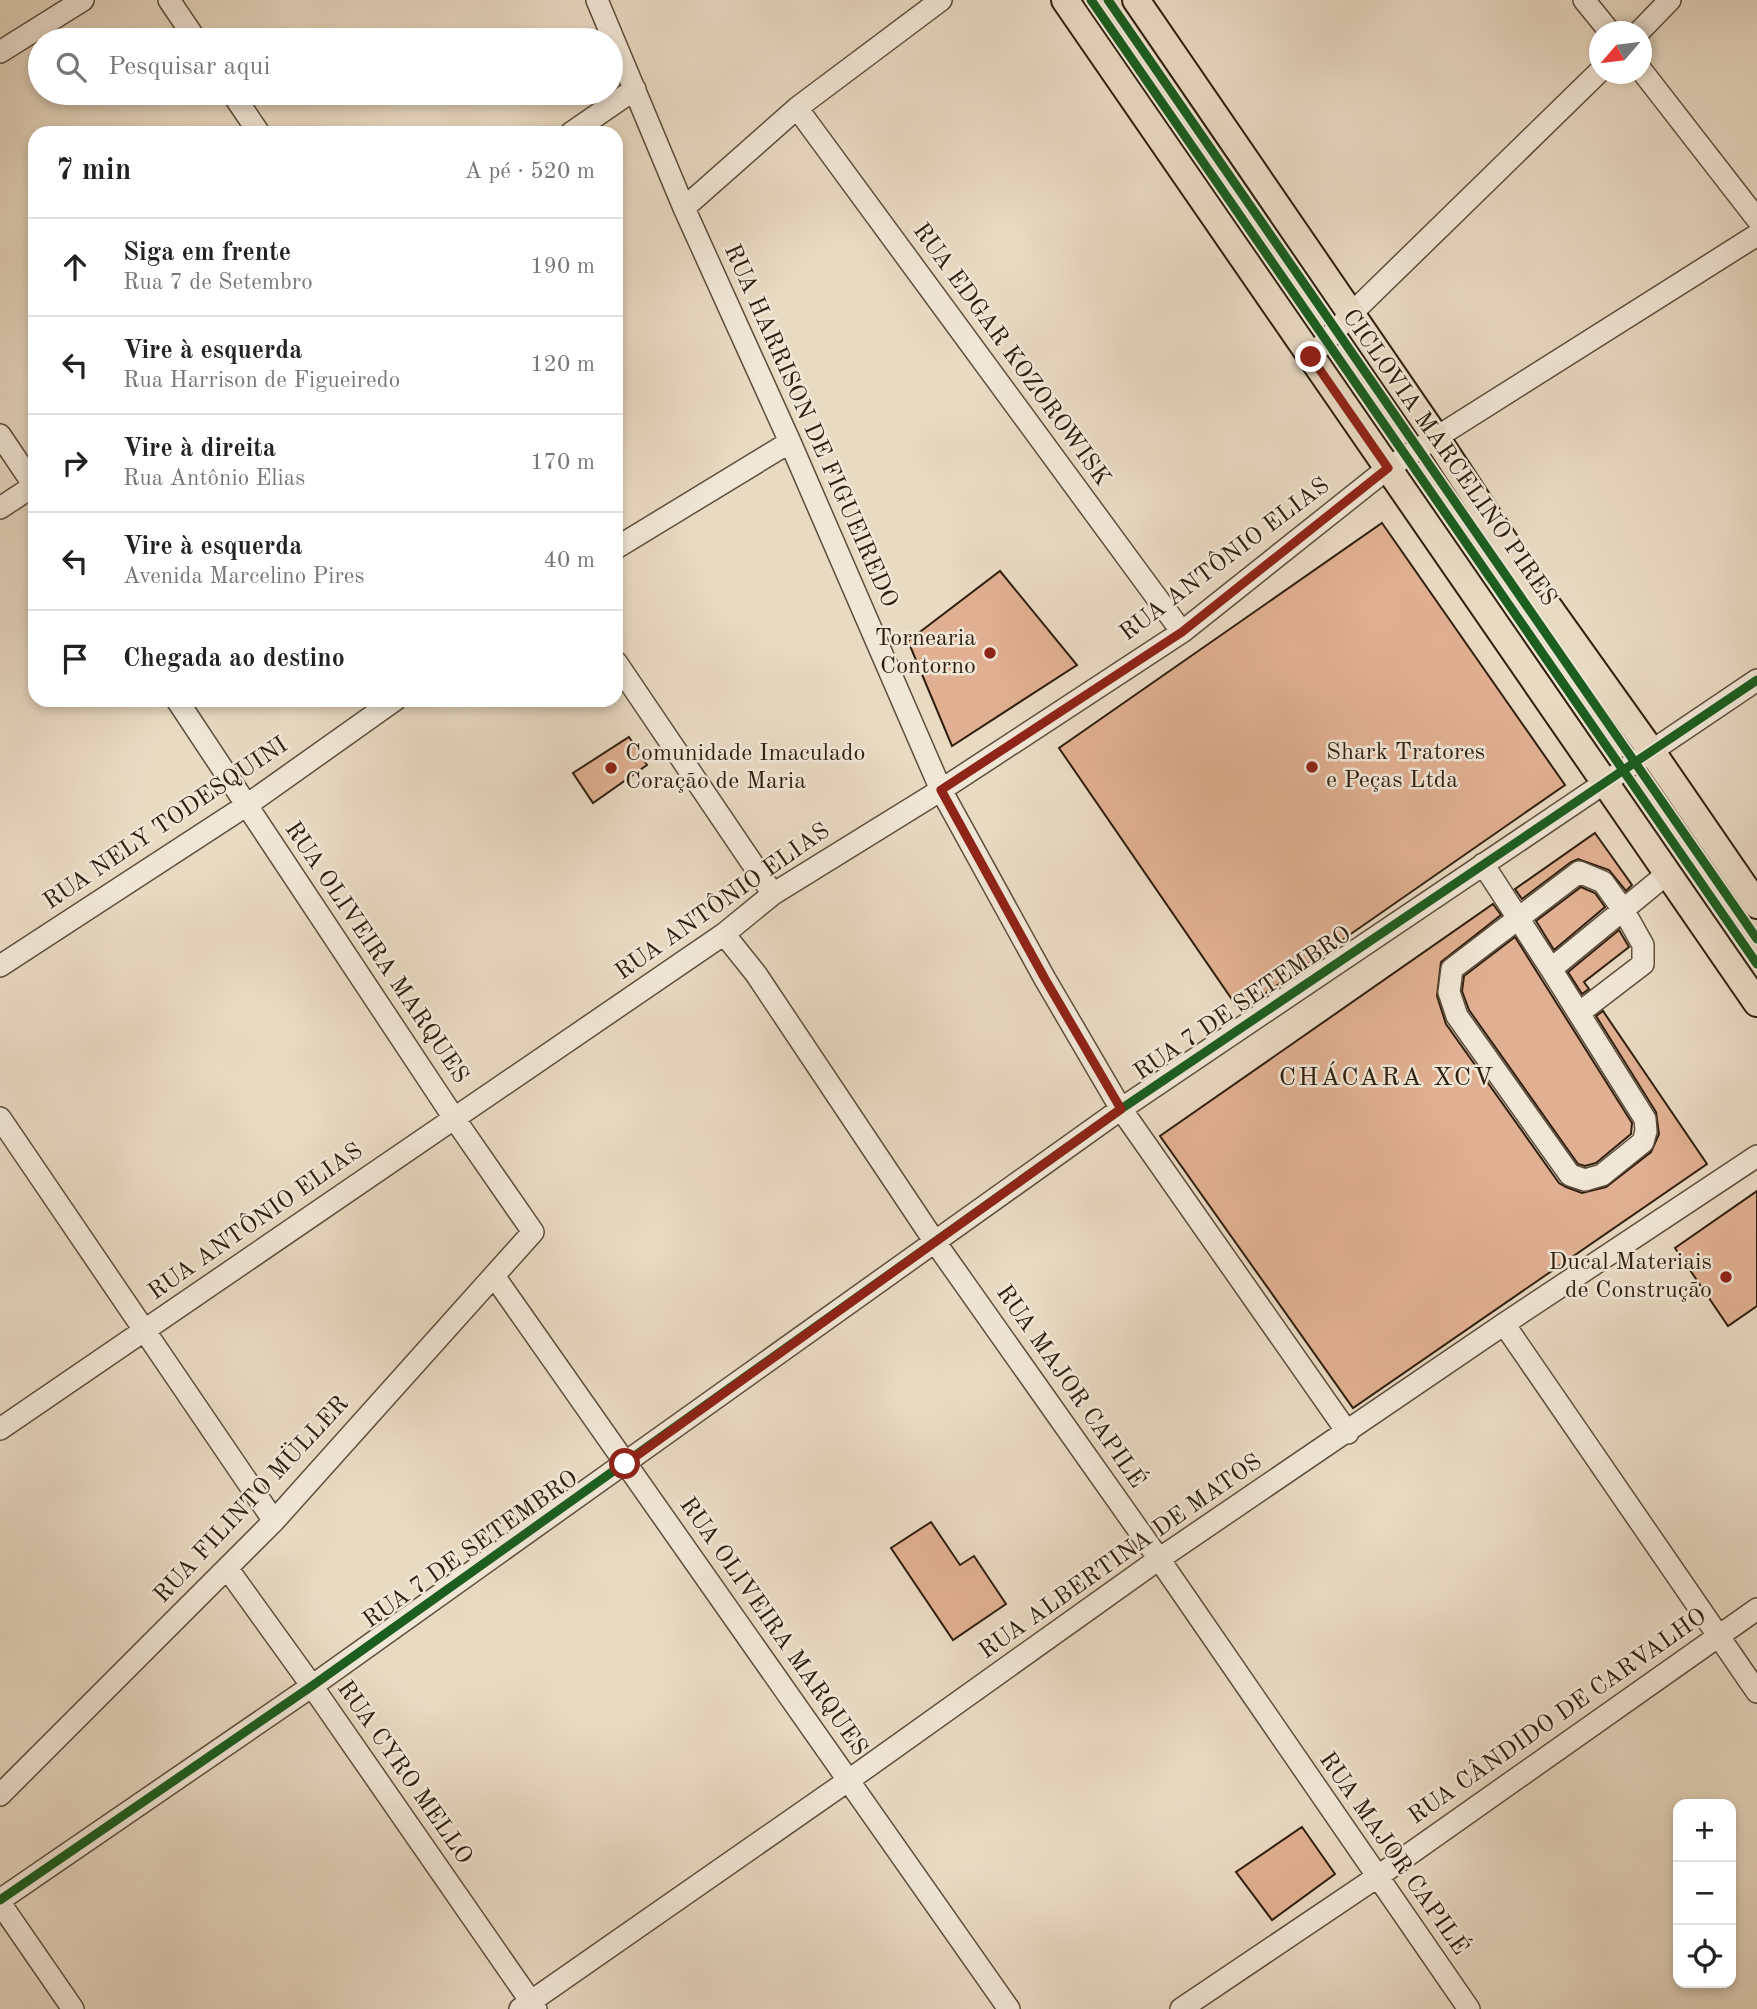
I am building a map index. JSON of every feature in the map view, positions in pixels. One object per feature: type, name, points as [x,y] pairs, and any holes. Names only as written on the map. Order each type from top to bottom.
[{"type":"main road","points":[[1065,0],[1757,1003]]},
{"type":"main road","points":[[1136,0],[1437,439],[1535,587],[1653,752],[1757,905]]},
{"type":"street","points":[[38,28],[83,0]]},
{"type":"street","points":[[169,0],[188,28]]},
{"type":"street","name":"RUA HARRISON DE FIGUEIREDO","points":[[597,0],[609,28]]},
{"type":"street","points":[[684,208],[797,108],[941,0]]},
{"type":"street","points":[[1584,0],[1601,21]]},
{"type":"street","points":[[1650,21],[1670,0]]},
{"type":"street","points":[[0,52],[28,34]]},
{"type":"street","name":"RUA HARRISON DE FIGUEIREDO","points":[[623,61],[684,208],[790,442],[941,790],[1045,979],[1121,1109],[1348,1433]]},
{"type":"street","points":[[1311,357],[1589,82]]},
{"type":"street","points":[[1652,84],[1757,219]]},
{"type":"street","points":[[623,97],[635,89]]},
{"type":"street","points":[[240,105],[254,126]]},
{"type":"street","points":[[581,126],[612,105]]},
{"type":"street","name":"RUA EDGAR KOZOROWISK","points":[[797,108],[1182,632]]},
{"type":"street","name":"RUA ANTÔNIO ELIAS","points":[[0,1429],[724,934],[773,894],[941,790],[1182,632],[1388,468],[1757,235]]},
{"type":"street","points":[[0,435],[28,476]]},
{"type":"street","points":[[623,544],[790,442]]},
{"type":"street","points":[[0,508],[28,490]]},
{"type":"street","points":[[623,672],[773,894]]},
{"type":"street","name":"RUA 7 DE SETEMBRO","points":[[0,1902],[312,1686],[1121,1109],[1757,680]]},
{"type":"street","name":"RUA OLIVEIRA MARQUES","points":[[182,707],[533,1233]]},
{"type":"street","name":"RUA NELY TODESQUINI","points":[[0,966],[247,805],[385,707]]},
{"type":"street","points":[[1483,864],[1518,919],[1579,1013],[1645,1119],[1643,1142],[1602,1175],[1585,1180],[1570,1175],[1457,1016],[1449,992],[1452,969],[1518,919],[1578,872],[1603,882],[1624,911],[1643,945],[1643,964],[1579,1013]]},
{"type":"street","points":[[1551,969],[1668,873]]},
{"type":"street","name":"RUA MAJOR CAPILÉ","points":[[724,934],[756,974],[935,1242],[1159,1559],[1469,2009]]},
{"type":"street","points":[[0,1118],[274,1521]]},
{"type":"street","name":"RUA ALBERTINA DE MATOS","points":[[529,2007],[1159,1559],[1757,1156]]},
{"type":"street","name":"RUA FILINTO MÜLLER","points":[[0,1795],[274,1521],[533,1233]]},
{"type":"street","name":"RUA OLIVEIRA MARQUES","points":[[494,1276],[1009,2009]]},
{"type":"street","points":[[1504,1324],[1757,1692]]},
{"type":"street","name":"RUA CYRO MELLO","points":[[227,1568],[312,1686],[529,2007]]},
{"type":"street","name":"RUA CÂNDIDO DE CARVALHO","points":[[1181,2009],[1377,1877],[1757,1609]]},
{"type":"street","points":[[0,1902],[73,2009]]},
{"type":"building","name":"Shark Tratores e Peças Ltda","points":[[1382,523],[1565,785],[1240,1011],[1059,748]]},
{"type":"building","name":"Tornearia Contorno","points":[[1000,571],[1077,665],[952,746],[908,641]]},
{"type":"building","name":"Comunidade Imaculado Coração de Maria","points":[[629,737],[647,765],[593,803],[573,773]]},
{"type":"building","points":[[1595,833],[1632,885],[1626,891],[1609,870],[1578,859],[1522,899],[1515,889]]},
{"type":"building","points":[[1581,887],[1595,893],[1605,907],[1554,950],[1536,921]]},
{"type":"building","points":[[1493,904],[1501,915],[1441,962],[1437,996],[1446,1024],[1559,1183],[1582,1193],[1606,1187],[1651,1152],[1659,1134],[1656,1112],[1596,1016],[1603,1011],[1707,1164],[1353,1408],[1160,1136]]},
{"type":"building","points":[[1619,930],[1629,947],[1584,982],[1589,989],[1582,994],[1568,972]]},
{"type":"building","points":[[1515,937],[1632,1123],[1631,1134],[1596,1163],[1585,1166],[1578,1164],[1469,1010],[1462,991],[1464,976]]},
{"type":"building","name":"Ducal Materiais de Construção","points":[[1757,1191],[1757,1306],[1728,1326],[1675,1248]]},
{"type":"building","points":[[931,1522],[960,1565],[974,1556],[1006,1604],[953,1640],[891,1548]]},
{"type":"building","points":[[1302,1827],[1335,1874],[1272,1920],[1236,1872]]},
{"type":"cycle path","points":[[1091,0],[1757,964]]},
{"type":"cycle path","name":"CICLOVIA MARCELINO PIRES","points":[[1108,0],[1757,939]]},
{"type":"cycle path","points":[[0,1900],[312,1686],[1121,1109],[1757,680]]},
{"type":"place","name":"Tornearia Contorno","points":[[990,653]]},
{"type":"place","name":"Shark Tratores e Peças Ltda","points":[[1312,767]]},
{"type":"place","name":"Comunidade Imaculado Coração de Maria","points":[[611,768]]},
{"type":"place","name":"Ducal Materiais de Construção","points":[[1726,1277]]},
{"type":"district","name":"CHÁCARA XCV","points":[[1387,1078]]},
{"type":"route","points":[[625,1464],[1121,1109],[1045,979],[941,790],[1182,632],[1388,468],[1311,357]]}]
